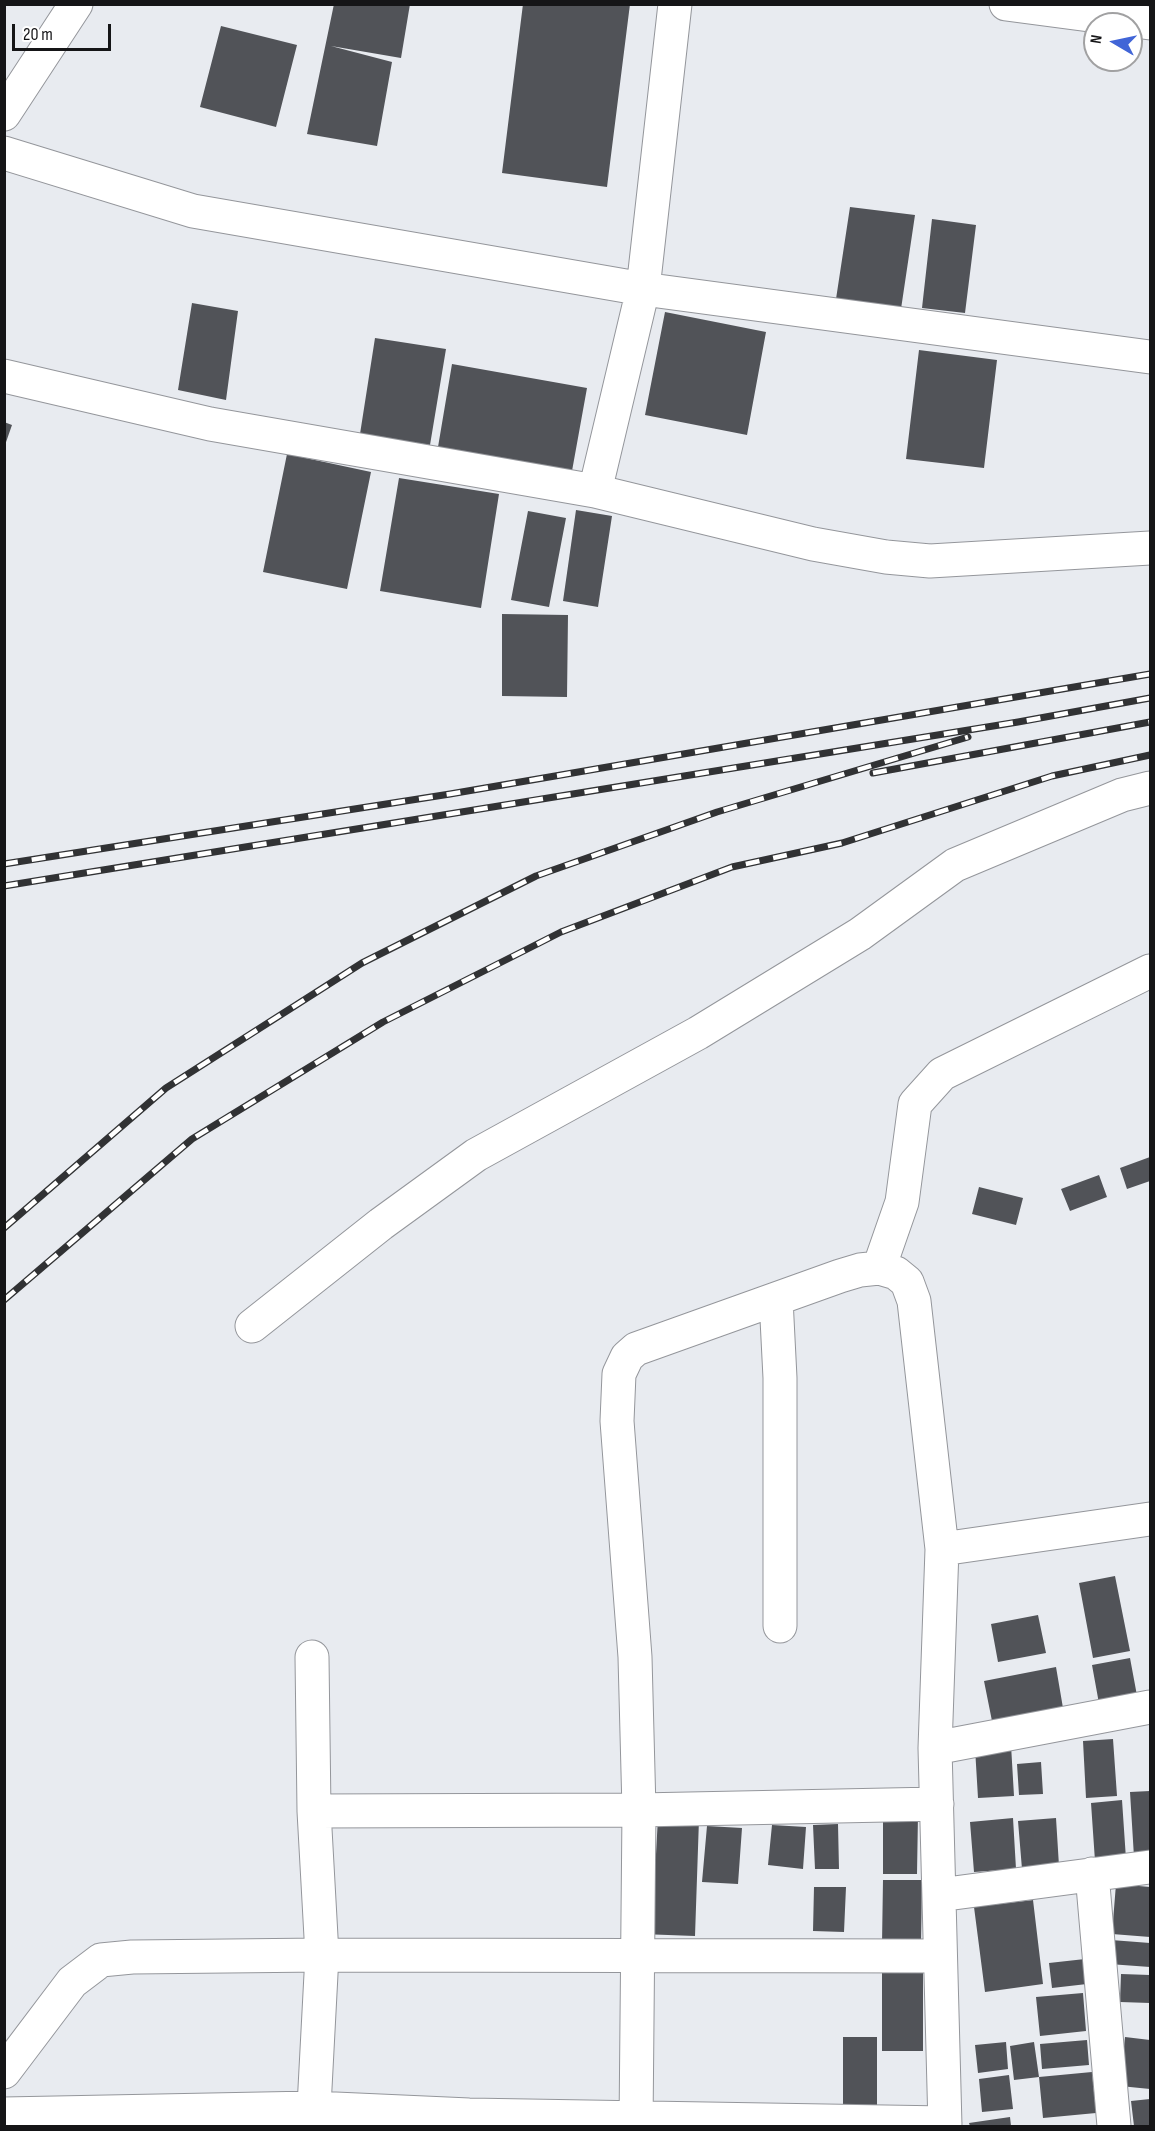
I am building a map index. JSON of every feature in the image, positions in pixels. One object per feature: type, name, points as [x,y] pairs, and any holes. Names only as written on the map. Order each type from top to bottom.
[{"type":"street","points":[[4,114],[76,4]]},
{"type":"street","points":[[595,491],[643,289],[675,4]]},
{"type":"street","points":[[1006,4],[1062,9],[1150,23]]},
{"type":"street","points":[[4,153],[193,211],[643,289],[1150,357]]},
{"type":"street","points":[[4,376],[210,424],[595,491],[813,544],[886,557],[930,561],[1150,548]]},
{"type":"street","points":[[252,1326],[381,1224],[476,1155],[718,1021],[860,934],[955,865],[1122,795],[1150,788]]},
{"type":"street","points":[[879,1268],[902,1202],[915,1104],[942,1074],[1150,971]]},
{"type":"street","points":[[4,2114],[469,2121],[945,2125],[935,1748],[942,1549],[915,1301],[907,1282],[896,1273],[879,1268],[840,1275],[636,1349],[627,1357],[619,1374],[617,1421],[635,1657],[639,1810],[636,2122]]},
{"type":"street","points":[[776,1299],[780,1378],[780,1626]]},
{"type":"street","points":[[942,1549],[1150,1519]]},
{"type":"street","points":[[312,1657],[315,1811],[322,1955],[313,2117]]},
{"type":"street","points":[[935,1748],[1150,1707]]},
{"type":"street","points":[[315,1811],[639,1810],[937,1804]]},
{"type":"street","points":[[939,1895],[1150,1867]]},
{"type":"street","points":[[1092,1874],[1114,2127]]},
{"type":"street","points":[[4,2072],[72,1982],[101,1960],[132,1957],[322,1955],[940,1956]]},
{"type":"building","points":[[334,4],[410,4],[401,58],[331,46],[392,62],[377,146],[307,134]]},
{"type":"building","points":[[523,4],[630,4],[607,187],[502,173]]},
{"type":"building","points":[[221,26],[297,45],[276,127],[200,107]]},
{"type":"building","points":[[850,207],[915,215],[901,309],[836,299]]},
{"type":"building","points":[[932,219],[976,225],[965,313],[922,308]]},
{"type":"building","points":[[192,303],[238,311],[226,400],[178,390]]},
{"type":"building","points":[[665,312],[766,332],[747,435],[645,415]]},
{"type":"building","points":[[375,338],[446,349],[430,445],[360,434]]},
{"type":"building","points":[[919,350],[997,360],[984,468],[906,459]]},
{"type":"building","points":[[452,364],[587,388],[572,471],[438,447]]},
{"type":"building","points":[[4,422],[12,425],[5,445],[4,445]]},
{"type":"building","points":[[287,454],[371,472],[347,589],[263,572]]},
{"type":"building","points":[[399,478],[499,494],[481,608],[380,591]]},
{"type":"building","points":[[576,510],[612,516],[598,607],[563,601]]},
{"type":"building","points":[[528,511],[566,518],[549,607],[511,600]]},
{"type":"building","points":[[502,614],[568,615],[567,697],[502,696]]},
{"type":"building","points":[[1150,1157],[1150,1181],[1127,1189],[1120,1168]]},
{"type":"building","points":[[1099,1175],[1107,1197],[1070,1211],[1061,1189]]},
{"type":"building","points":[[979,1187],[1023,1198],[1016,1225],[972,1214]]},
{"type":"building","points":[[1115,1576],[1130,1651],[1093,1658],[1079,1583]]},
{"type":"building","points":[[1038,1615],[1046,1653],[998,1662],[991,1624]]},
{"type":"building","points":[[1130,1658],[1138,1701],[1100,1709],[1092,1665]]},
{"type":"building","points":[[1056,1667],[1063,1708],[992,1721],[984,1681]]},
{"type":"building","points":[[1113,1739],[1117,1796],[1086,1798],[1083,1741]]},
{"type":"building","points":[[1011,1745],[1014,1796],[978,1798],[975,1748]]},
{"type":"building","points":[[1041,1762],[1043,1794],[1019,1795],[1017,1764]]},
{"type":"building","points":[[1150,1791],[1150,1856],[1134,1857],[1130,1792]]},
{"type":"building","points":[[1122,1800],[1126,1859],[1095,1861],[1091,1803]]},
{"type":"building","points":[[883,1813],[918,1814],[917,1874],[883,1874]]},
{"type":"building","points":[[658,1817],[699,1819],[695,1936],[641,1934],[644,1853],[656,1854]]},
{"type":"building","points":[[1013,1818],[1016,1869],[974,1872],[970,1822]]},
{"type":"building","points":[[1056,1818],[1059,1866],[1022,1869],[1018,1821]]},
{"type":"building","points":[[838,1824],[839,1869],[815,1869],[813,1825]]},
{"type":"building","points":[[772,1825],[806,1827],[803,1869],[768,1865]]},
{"type":"building","points":[[707,1826],[742,1828],[738,1884],[702,1882]]},
{"type":"building","points":[[883,1880],[922,1880],[921,1945],[882,1944]]},
{"type":"building","points":[[1116,1884],[1150,1887],[1150,1937],[1112,1934]]},
{"type":"building","points":[[814,1887],[846,1887],[844,1932],[813,1931]]},
{"type":"building","points":[[1033,1900],[1043,1984],[985,1992],[974,1907]]},
{"type":"building","points":[[1111,1940],[1150,1943],[1150,1967],[1109,1964]]},
{"type":"building","points":[[1085,1959],[1087,1984],[1052,1988],[1049,1963]]},
{"type":"building","points":[[882,1972],[923,1972],[923,2051],[882,2051]]},
{"type":"building","points":[[1121,1974],[1150,1975],[1150,2003],[1120,2002]]},
{"type":"building","points":[[1083,1993],[1086,2031],[1040,2036],[1036,1997]]},
{"type":"building","points":[[843,2037],[877,2037],[877,2111],[843,2111]]},
{"type":"building","points":[[1125,2037],[1150,2040],[1150,2089],[1120,2086]]},
{"type":"building","points":[[1087,2040],[1089,2065],[1042,2069],[1040,2044]]},
{"type":"building","points":[[1006,2042],[1008,2069],[978,2073],[975,2045]]},
{"type":"building","points":[[1034,2042],[1039,2077],[1014,2080],[1010,2046]]},
{"type":"building","points":[[1092,2072],[1096,2113],[1043,2118],[1039,2077]]},
{"type":"building","points":[[1009,2075],[1013,2109],[982,2112],[979,2079]]},
{"type":"building","points":[[1150,2099],[1150,2126],[1134,2126],[1131,2101]]},
{"type":"building","points":[[1010,2117],[1011,2126],[970,2126],[969,2123]]},
{"type":"railway","points":[[4,864],[450,794],[1150,674]]},
{"type":"railway","points":[[4,886],[1018,722],[1150,698]]},
{"type":"railway","points":[[873,773],[1150,722]]},
{"type":"railway","points":[[4,1228],[166,1088],[362,963],[536,876],[717,812],[968,737]]},
{"type":"railway","points":[[4,1300],[192,1139],[383,1022],[561,932],[732,867],[842,843],[1052,776],[1150,755]]}]
